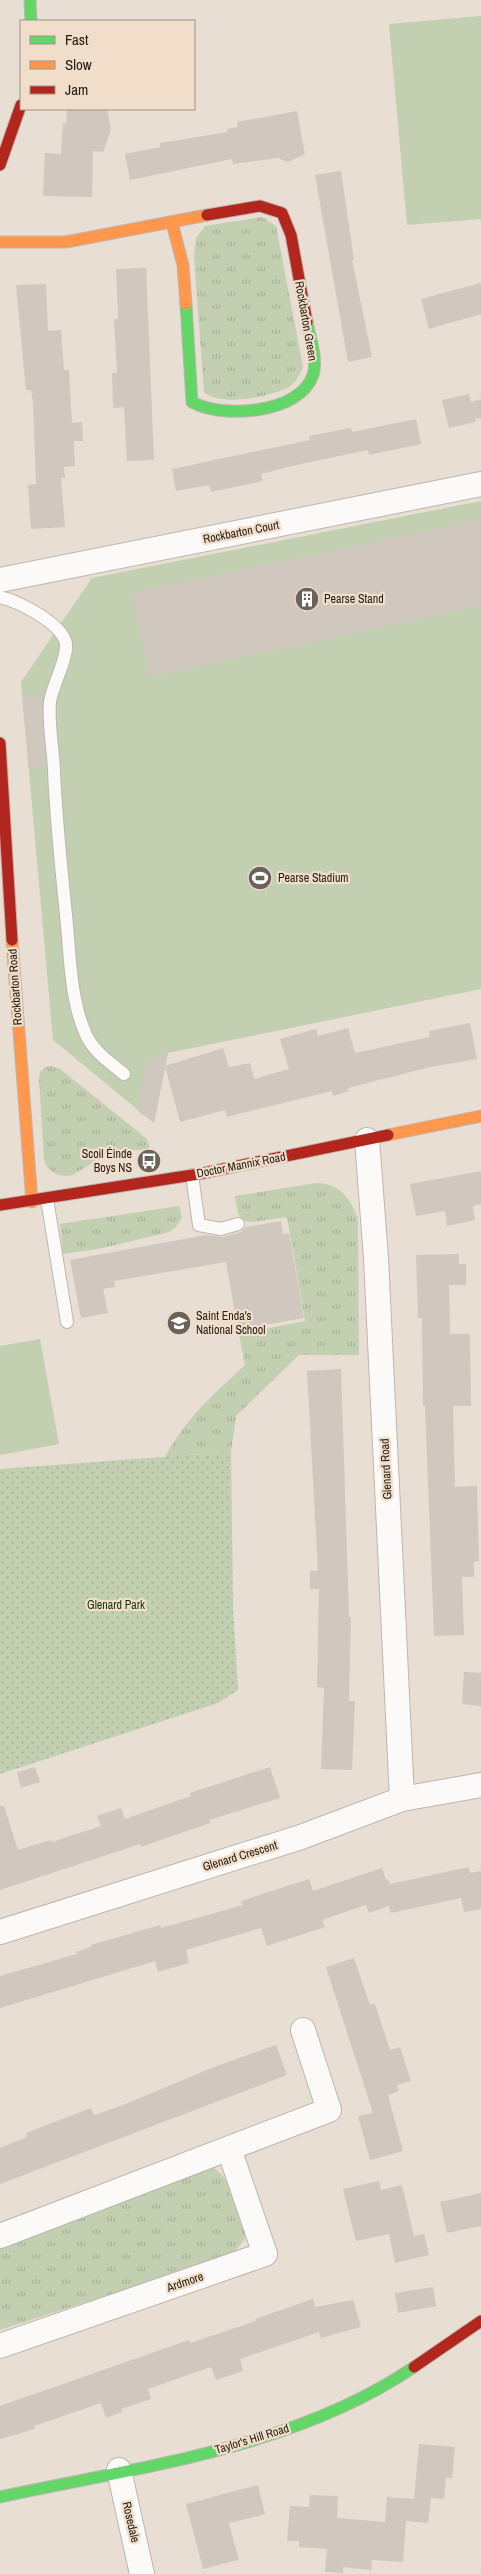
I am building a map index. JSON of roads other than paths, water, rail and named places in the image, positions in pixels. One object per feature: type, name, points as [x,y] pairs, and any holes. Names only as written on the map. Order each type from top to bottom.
[{"type":"street","points":[[30,0],[31,20]]},
{"type":"street","points":[[0,165],[20,108]]},
{"type":"street","name":"Rockbarton Green","points":[[0,242],[64,240],[172,223],[260,206],[282,214],[291,235],[314,367],[313,377],[301,394],[292,399],[254,410],[232,412],[206,410],[192,402],[182,265],[172,223]]},
{"type":"street","name":"Rockbarton Court","points":[[0,580],[481,484]]},
{"type":"street","name":"Rockbarton Road","points":[[0,743],[7,882],[32,1202]]},
{"type":"street","name":"Doctor Mannix Road","points":[[0,1205],[32,1202],[192,1175],[481,1116]]},
{"type":"street","name":"Glenard Road","points":[[367,1140],[376,1258],[402,1799]]},
{"type":"street","name":"Glenard Crescent","points":[[0,1932],[301,1837],[402,1799],[481,1786]]},
{"type":"street","points":[[0,2236],[329,2110],[303,2030]]},
{"type":"street","name":"Ardmore","points":[[0,2346],[265,2254],[229,2149]]},
{"type":"street","name":"Taylor's Hill Road","points":[[0,2497],[119,2470],[211,2452],[324,2416],[381,2389],[481,2321]]},
{"type":"street","name":"Rosedale","points":[[119,2470],[142,2574]]},
{"type":"lane","points":[[0,597],[14,600],[44,618],[60,632],[65,640],[66,655],[54,684],[50,703],[56,810],[78,1012],[84,1030],[96,1051],[124,1074]]},
{"type":"lane","points":[[192,1175],[199,1225],[221,1229],[238,1224]]},
{"type":"lane","points":[[47,1199],[67,1322]]},
{"type":"place","name":"Pearse Stand","points":[[307,599]]},
{"type":"place","name":"Pearse Stadium","points":[[260,878]]},
{"type":"place","name":"Scoil Éinde Boys NS","points":[[149,1161]]},
{"type":"place","name":"Saint Enda's National School","points":[[179,1323]]},
{"type":"park label","name":"Glenard Park","points":[[116,1605]]}]
